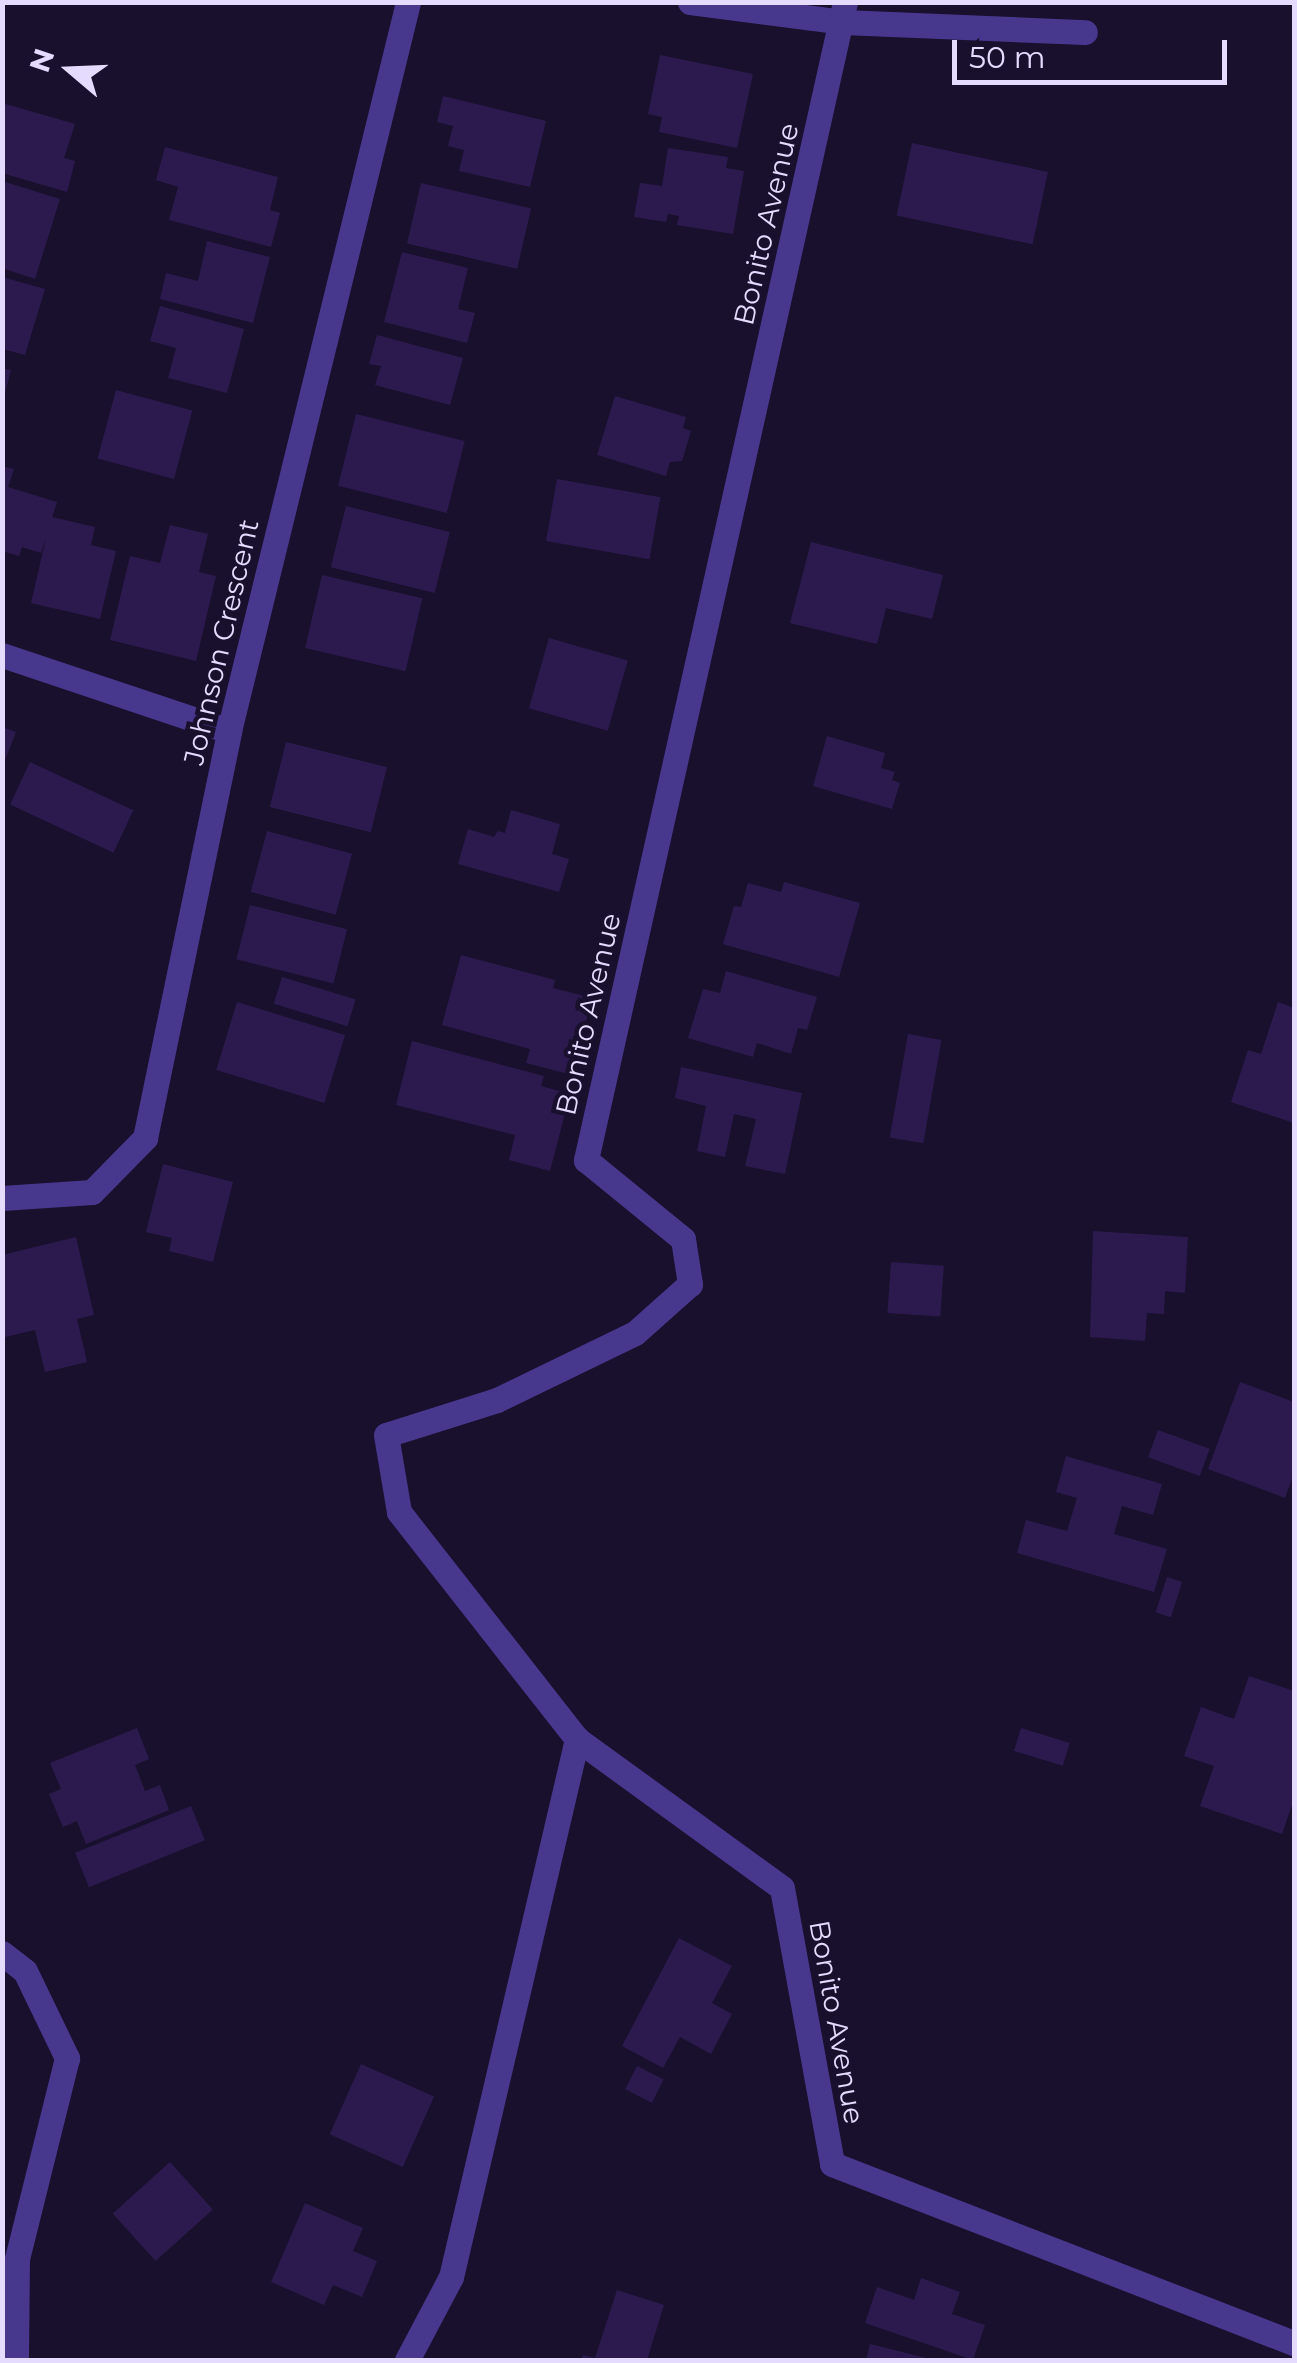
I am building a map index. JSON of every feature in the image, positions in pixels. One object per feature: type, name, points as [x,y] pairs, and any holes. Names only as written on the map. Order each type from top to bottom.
[{"type":"street","name":"Johnson Crescent","points":[[2,1198],[92,1192],[145,1138],[229,731],[408,2]]},
{"type":"street","points":[[690,2],[1085,32]]},
{"type":"street","name":"Bonito Avenue","points":[[844,12],[586,1160],[684,1240],[690,1284],[635,1333],[497,1400],[386,1435],[399,1512],[577,1739],[782,1888],[832,2164],[1294,2343]]},
{"type":"street","points":[[2,655],[229,731]]},
{"type":"street","points":[[406,2360],[451,2277],[577,1739]]},
{"type":"street","points":[[2,1953],[24,1971],[66,2058],[17,2260],[16,2360]]},
{"type":"building","points":[[660,55],[753,74],[737,148],[659,132],[662,117],[648,114]]},
{"type":"building","points":[[443,96],[546,121],[530,187],[459,171],[464,150],[448,146],[453,126],[437,122]]},
{"type":"building","points":[[2,103],[75,124],[64,158],[75,161],[67,192],[2,173]]},
{"type":"building","points":[[912,143],[1048,172],[1033,244],[897,215]]},
{"type":"building","points":[[165,147],[278,177],[270,210],[280,213],[271,247],[169,220],[178,187],[156,180]]},
{"type":"building","points":[[668,148],[728,157],[726,168],[744,171],[733,234],[677,225],[679,216],[668,214],[666,222],[634,217],[640,183],[662,186]]},
{"type":"building","points":[[2,181],[60,199],[35,279],[2,268]]},
{"type":"building","points":[[421,183],[531,208],[517,269],[407,243]]},
{"type":"building","points":[[207,241],[270,257],[253,323],[160,299],[166,273],[198,281]]},
{"type":"building","points":[[402,252],[468,268],[458,309],[475,313],[467,343],[384,322]]},
{"type":"building","points":[[2,277],[45,289],[25,355],[2,349]]},
{"type":"building","points":[[160,306],[244,329],[227,393],[168,378],[176,348],[150,341]]},
{"type":"building","points":[[377,335],[463,358],[450,405],[375,385],[381,366],[369,364]]},
{"type":"building","points":[[2,368],[11,370],[4,397],[2,397]]},
{"type":"building","points":[[116,390],[192,410],[174,479],[98,459]]},
{"type":"building","points":[[615,396],[686,417],[683,428],[691,431],[682,461],[670,462],[666,476],[597,455]]},
{"type":"building","points":[[356,414],[465,441],[447,513],[338,486]]},
{"type":"building","points":[[2,466],[14,469],[8,487],[57,502],[52,517],[95,527],[91,545],[116,551],[100,619],[31,603],[46,538],[41,553],[22,547],[19,556],[2,551]]},
{"type":"building","points":[[557,479],[660,497],[649,559],[546,541]]},
{"type":"building","points":[[346,506],[450,532],[435,593],[331,567]]},
{"type":"building","points":[[170,525],[208,534],[199,572],[216,576],[196,661],[110,640],[130,556],[160,563]]},
{"type":"building","points":[[811,542],[943,575],[932,619],[886,608],[877,644],[790,623]]},
{"type":"building","points":[[322,575],[422,598],[405,671],[305,648]]},
{"type":"building","points":[[549,638],[628,661],[608,731],[529,708]]},
{"type":"building","points":[[2,727],[16,732],[3,765],[2,765]]},
{"type":"building","points":[[827,736],[885,753],[881,768],[895,772],[892,780],[900,783],[892,809],[813,786]]},
{"type":"building","points":[[286,742],[387,767],[371,832],[270,807]]},
{"type":"building","points":[[30,762],[133,810],[113,853],[10,805]]},
{"type":"building","points":[[511,810],[560,824],[552,854],[569,859],[559,892],[458,864],[468,829],[494,837],[498,831],[505,833]]},
{"type":"building","points":[[267,831],[352,854],[336,915],[251,892]]},
{"type":"building","points":[[784,882],[860,903],[839,977],[723,944],[734,906],[741,907],[748,883],[781,892]]},
{"type":"building","points":[[250,905],[347,929],[333,984],[236,959]]},
{"type":"building","points":[[461,955],[555,980],[553,988],[592,998],[572,1075],[526,1063],[530,1049],[442,1025]]},
{"type":"building","points":[[726,971],[817,997],[807,1030],[798,1028],[791,1054],[757,1043],[753,1057],[688,1038],[703,989],[720,993]]},
{"type":"building","points":[[282,977],[356,1000],[347,1026],[274,1004]]},
{"type":"building","points":[[237,1002],[345,1035],[324,1103],[216,1070]]},
{"type":"building","points":[[1278,1002],[1294,1008],[1294,1123],[1231,1102],[1248,1050],[1261,1054]]},
{"type":"building","points":[[908,1034],[941,1040],[923,1143],[890,1137]]},
{"type":"building","points":[[412,1041],[544,1076],[541,1086],[570,1094],[550,1171],[509,1160],[515,1135],[396,1105]]},
{"type":"building","points":[[681,1067],[802,1093],[785,1174],[745,1166],[756,1119],[734,1114],[725,1157],[697,1151],[706,1106],[675,1098]]},
{"type":"building","points":[[163,1164],[233,1182],[213,1262],[169,1251],[172,1238],[146,1232]]},
{"type":"building","points":[[1093,1231],[1188,1237],[1185,1293],[1165,1291],[1164,1314],[1147,1313],[1145,1341],[1090,1337]]},
{"type":"building","points":[[76,1237],[94,1315],[77,1319],[87,1362],[45,1372],[35,1330],[5,1337],[2,1255]]},
{"type":"building","points":[[891,1262],[944,1266],[940,1317],[887,1313]]},
{"type":"building","points":[[1240,1382],[1294,1402],[1294,1473],[1285,1498],[1208,1469]]},
{"type":"building","points":[[1158,1430],[1210,1449],[1200,1476],[1148,1457]]},
{"type":"building","points":[[1066,1456],[1162,1484],[1153,1515],[1122,1506],[1114,1534],[1167,1549],[1154,1592],[1017,1553],[1026,1520],[1067,1531],[1077,1498],[1056,1492]]},
{"type":"building","points":[[1167,1577],[1182,1582],[1171,1617],[1156,1612]]},
{"type":"building","points":[[1249,1676],[1294,1691],[1294,1799],[1282,1834],[1200,1806],[1214,1766],[1184,1756],[1201,1707],[1234,1719]]},
{"type":"building","points":[[137,1728],[149,1759],[135,1765],[145,1791],[160,1785],[169,1810],[86,1844],[77,1821],[63,1827],[49,1794],[61,1789],[50,1763]]},
{"type":"building","points":[[1021,1728],[1070,1743],[1063,1766],[1014,1751]]},
{"type":"building","points":[[191,1806],[205,1840],[89,1887],[75,1853]]},
{"type":"building","points":[[679,1938],[732,1966],[712,2003],[732,2014],[711,2054],[680,2037],[663,2068],[622,2046]]},
{"type":"building","points":[[361,2064],[434,2097],[403,2167],[330,2134]]},
{"type":"building","points":[[637,2066],[664,2080],[652,2103],[625,2089]]},
{"type":"building","points":[[170,2162],[213,2210],[156,2261],[113,2214]]},
{"type":"building","points":[[305,2203],[363,2228],[353,2251],[377,2261],[362,2297],[333,2285],[324,2305],[271,2282]]},
{"type":"building","points":[[921,2278],[960,2292],[952,2314],[985,2325],[973,2360],[865,2323],[877,2287],[914,2300]]},
{"type":"building","points":[[617,2290],[664,2305],[647,2360],[581,2360],[583,2355],[595,2358]]},
{"type":"building","points":[[870,2344],[930,2359],[866,2360]]}]
